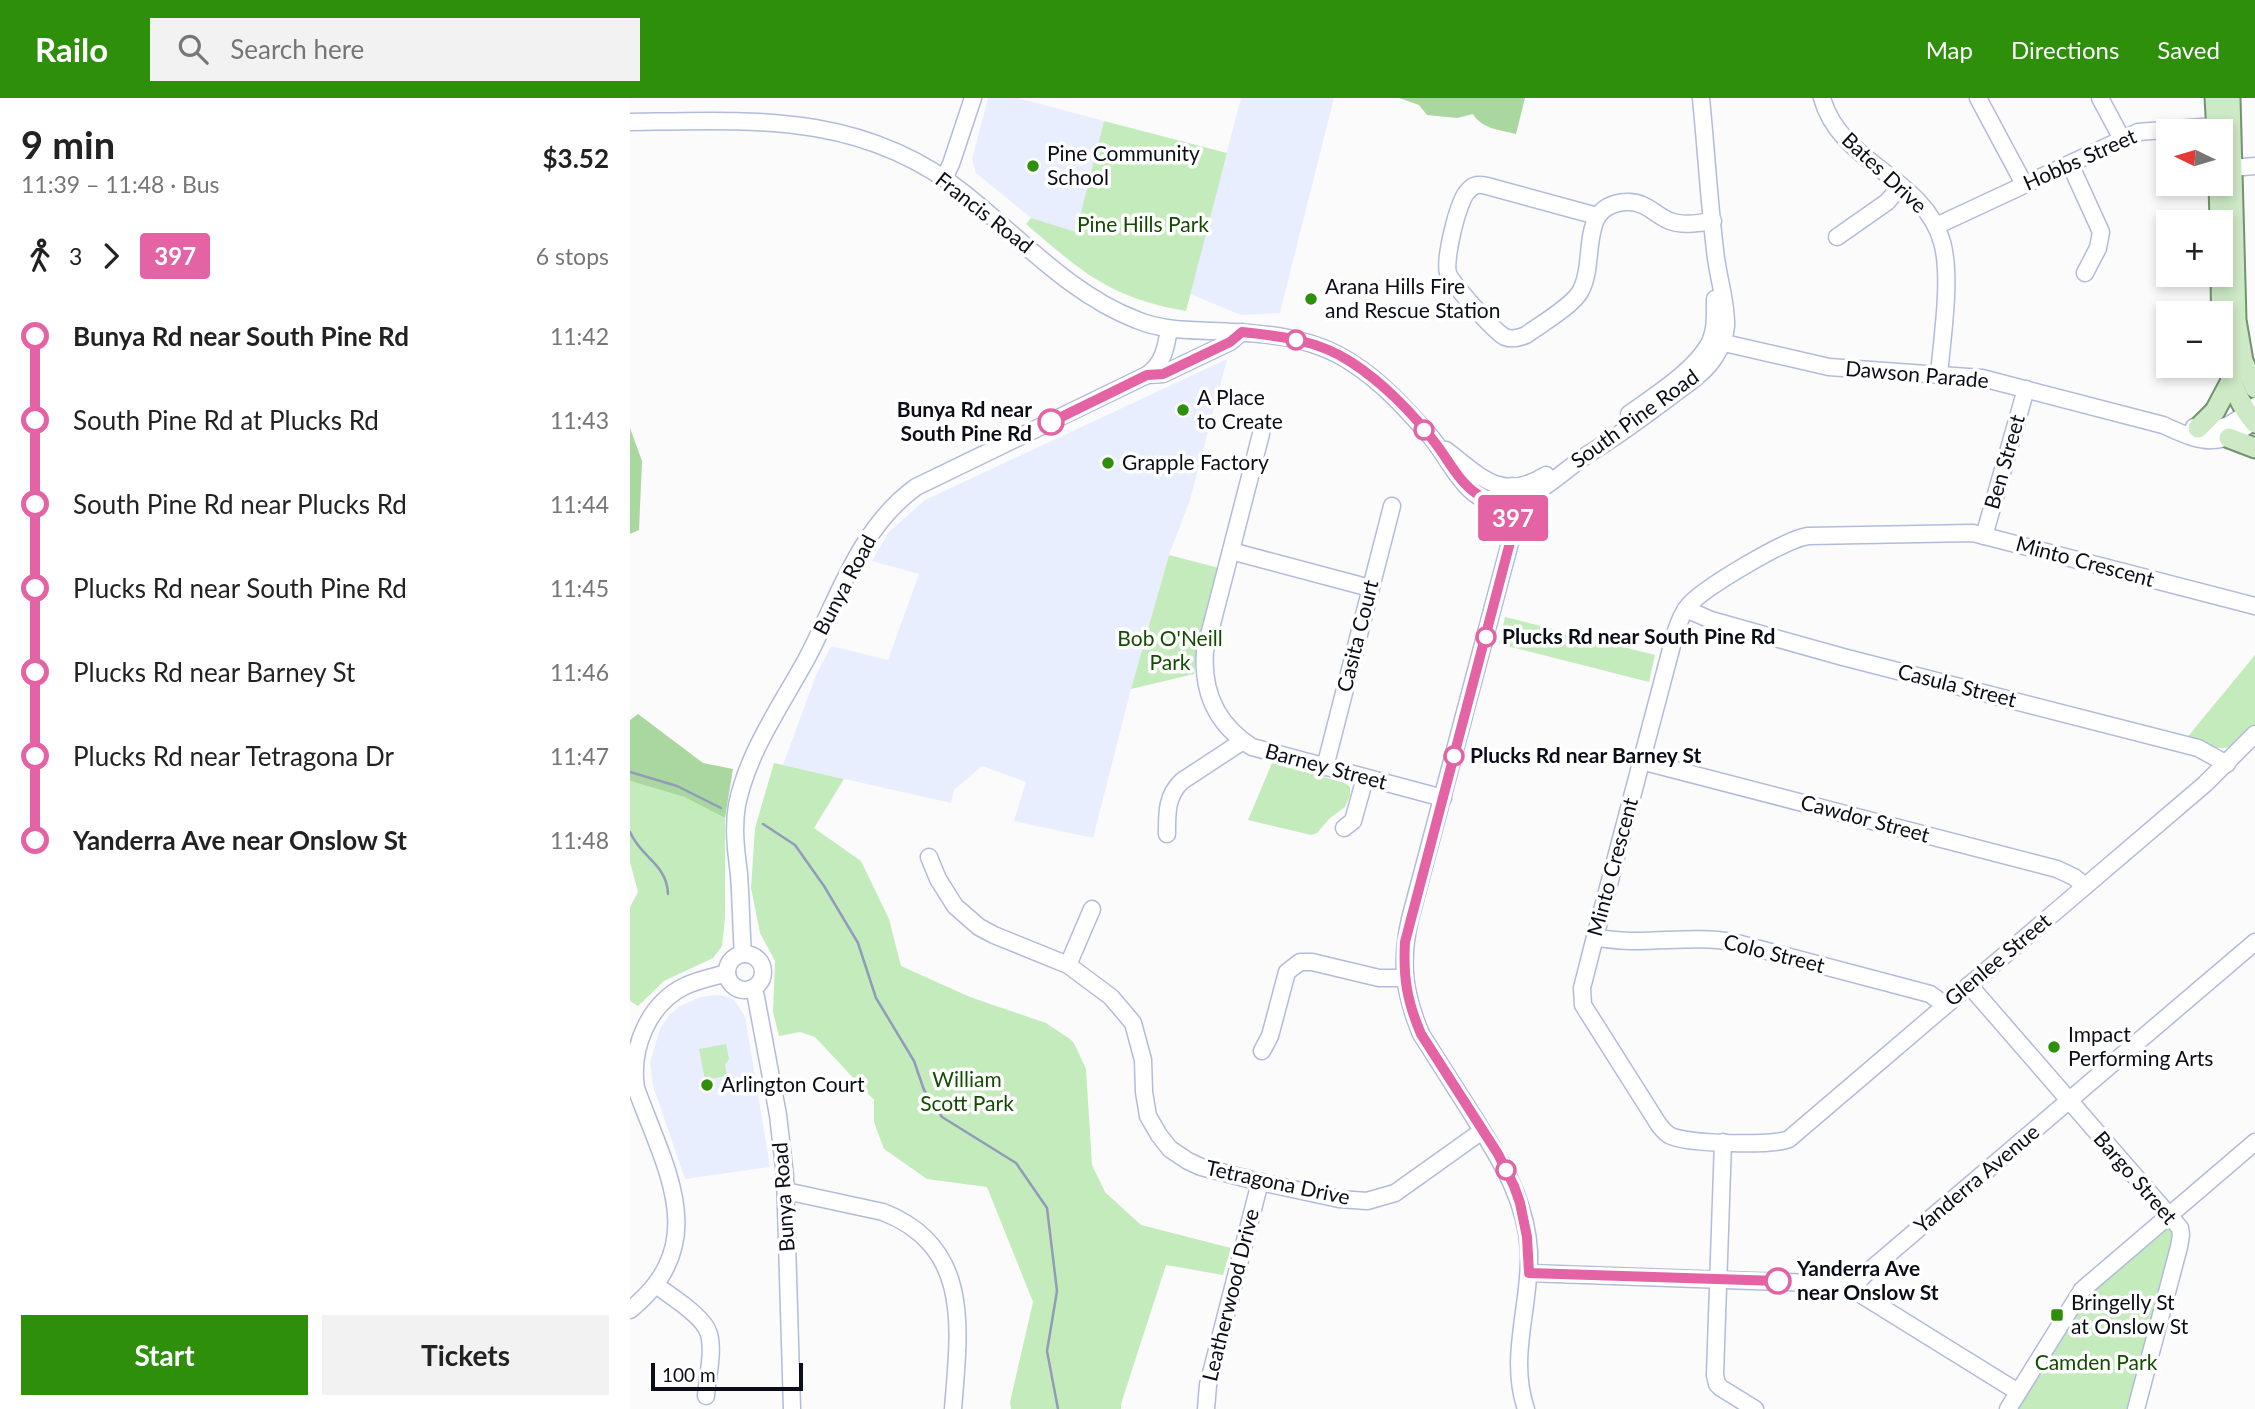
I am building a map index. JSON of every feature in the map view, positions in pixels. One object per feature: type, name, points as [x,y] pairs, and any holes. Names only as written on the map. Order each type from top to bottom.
[{"type":"main road","points":[[2215,98],[2220,119]]},
{"type":"main road","points":[[2224,119],[2230,98]]},
{"type":"main road","points":[[2229,196],[2237,334],[2243,361],[2255,388]]},
{"type":"main road","points":[[2221,287],[2222,341],[2231,381],[2253,416]]},
{"type":"main road","points":[[2197,428],[2213,414],[2231,381]]},
{"type":"main road","points":[[2229,438],[2255,448]]},
{"type":"street","points":[[944,178],[974,98]]},
{"type":"street","points":[[1701,98],[1715,251],[1726,320],[1717,342]]},
{"type":"street","name":"Bates Drive","points":[[1822,98],[1830,119],[1843,138],[1901,186],[1923,207],[1936,226],[1947,263],[1939,375]]},
{"type":"street","points":[[1978,98],[2024,184]]},
{"type":"street","points":[[2100,98],[2122,139]]},
{"type":"street","name":"Francis Road","points":[[630,122],[752,120],[810,125],[875,144],[944,178],[1090,297],[1115,312],[1169,329],[1242,332]]},
{"type":"street","name":"Hobbs Street","points":[[1936,226],[2122,139],[2156,130]]},
{"type":"street","points":[[2070,164],[2101,232],[2098,248],[2085,273]]},
{"type":"street","points":[[2233,168],[2255,166]]},
{"type":"street","points":[[1597,216],[1475,185],[1462,199],[1448,256],[1448,275],[1499,333],[1512,338],[1523,337],[1580,291],[1597,216],[1609,206],[1628,201],[1644,205],[1675,222],[1713,221]]},
{"type":"street","points":[[1837,237],[1887,202],[1901,186]]},
{"type":"street","name":"Bunya Road","points":[[743,954],[734,844],[737,807],[743,783],[778,706],[805,661],[860,549],[887,511],[916,487],[1155,370],[1165,352],[1169,329]]},
{"type":"street","points":[[1242,332],[1303,341],[1346,359],[1385,389],[1436,443],[1474,493],[1492,502],[1512,494],[1511,539],[1405,942],[1404,978],[1412,1013],[1421,1034],[1507,1171],[1520,1203],[1527,1237],[1529,1273],[1519,1351],[1519,1375],[1526,1409]]},
{"type":"street","name":"Bunya Road","points":[[1147,375],[1163,374],[1230,342],[1242,332]]},
{"type":"street","name":"Dawson Parade","points":[[1717,342],[1829,367],[1982,378],[2163,425],[2182,434],[2219,441],[2229,438]]},
{"type":"street","name":"South Pine Road","points":[[1512,494],[1532,495],[1569,467],[1620,435],[1705,368],[1717,342]]},
{"type":"street","name":"Ben Street","points":[[1984,536],[2026,389]]},
{"type":"street","points":[[2229,438],[2253,416]]},
{"type":"street","name":"Dawson Parade","points":[[2163,425],[2222,428],[2253,416]]},
{"type":"street","name":"Barney Street","points":[[1261,434],[1205,651],[1206,685],[1219,718],[1230,731],[1252,747],[1443,798]]},
{"type":"street","name":"Casita Court","points":[[1325,767],[1392,506]]},
{"type":"street","name":"Minto Crescent","points":[[1723,1142],[1675,1138],[1663,1131],[1587,1013],[1581,994],[1675,634],[1686,609],[1706,591],[1784,543],[1800,537],[1958,532],[1984,536],[2255,606]]},
{"type":"street","points":[[1231,551],[1370,588]]},
{"type":"street","name":"Casula Street","points":[[1686,609],[1711,620],[1843,657],[2198,748],[2227,764]]},
{"type":"street","name":"Glenlee Street","points":[[1723,1142],[1766,1144],[1788,1139],[2227,764],[2255,734]]},
{"type":"street","points":[[1167,834],[1167,810],[1174,788],[1243,741]]},
{"type":"street","name":"Cawdor Street","points":[[1641,761],[2057,869],[2085,886]]},
{"type":"street","points":[[1344,828],[1353,821],[1365,778]]},
{"type":"street","name":"Tetragona Drive","points":[[929,857],[938,879],[955,906],[979,927],[1068,965],[1111,997],[1133,1023],[1143,1060],[1148,1116],[1164,1142],[1188,1161],[1201,1167],[1260,1182],[1339,1199],[1367,1201],[1395,1194],[1482,1132]]},
{"type":"street","points":[[1068,965],[1092,909]]},
{"type":"street","name":"Colo Street","points":[[1595,937],[1615,941],[1733,942],[1930,994],[1945,1005]]},
{"type":"street","name":"Yanderra Avenue","points":[[1852,1289],[1863,1276],[2255,942]]},
{"type":"street","points":[[743,954],[754,956],[761,964],[761,980],[753,988],[736,987],[728,979],[727,973],[733,958],[743,954]]},
{"type":"street","points":[[1262,1051],[1270,1036],[1287,972],[1300,962],[1312,962],[1379,978],[1404,978]]},
{"type":"street","points":[[630,1310],[656,1285],[670,1261],[678,1219],[674,1191],[633,1076],[641,1034],[654,1012],[683,987],[727,973]]},
{"type":"street","name":"Bargo Street","points":[[1969,985],[2180,1228],[2181,1240],[2136,1409]]},
{"type":"street","name":"Bunya Road","points":[[753,988],[778,1115],[786,1191],[792,1409]]},
{"type":"street","points":[[1723,1142],[1715,1379],[1721,1388],[1755,1409]]},
{"type":"street","points":[[2007,1409],[2078,1295],[2255,1142]]},
{"type":"street","name":"Leatherwood Drive","points":[[1206,1409],[1211,1372],[1260,1182]]},
{"type":"street","points":[[786,1191],[896,1217],[915,1229],[939,1254],[952,1284],[958,1313],[953,1409]]},
{"type":"street","points":[[1529,1273],[1833,1283],[1852,1289],[2018,1392]]},
{"type":"street","points":[[656,1285],[699,1320],[709,1333],[706,1396]]},
{"type":"shaded area","name":"Pine Community School","points":[[988,98],[1018,98],[1104,121],[1076,233],[1031,218],[976,173],[972,159]]},
{"type":"shaded area","points":[[1241,98],[1334,98],[1280,313],[1241,315],[1190,294]]},
{"type":"shaded area","points":[[1227,359],[1190,500],[1169,555],[1131,689],[1093,838],[1014,821],[1026,782],[982,766],[954,790],[951,803],[783,765],[816,675],[831,646],[888,660],[919,574],[872,561],[889,532],[925,500]]},
{"type":"shaded area","points":[[714,995],[734,1000],[745,1016],[770,1167],[685,1179],[653,1086],[650,1062],[660,1029],[669,1015],[682,1005]]},
{"type":"green space","points":[[1399,98],[1525,98],[1516,134],[1486,126],[1473,114],[1457,118],[1427,115],[1419,105]]},
{"type":"green space","name":"Pine Hills Park","points":[[1104,121],[1227,153],[1186,311],[1137,299],[1098,281],[1026,224],[1031,218],[1076,232]]},
{"type":"green space","points":[[630,428],[642,461],[639,530],[630,534]]},
{"type":"green space","name":"Bob O'Neill Park","points":[[1169,555],[1219,568],[1197,651],[1194,674],[1131,689]]},
{"type":"green space","points":[[1505,617],[1655,655],[1649,682],[1499,644]]},
{"type":"green space","points":[[2255,655],[2255,726],[2238,743],[2224,748],[2185,740]]},
{"type":"green space","points":[[638,714],[703,763],[733,769],[725,818],[684,797],[630,781],[630,720]]},
{"type":"green space","name":"William Scott Park","points":[[774,763],[844,779],[814,828],[861,861],[889,919],[901,966],[970,997],[1046,1023],[1074,1043],[1086,1069],[1092,1165],[1105,1192],[1141,1225],[1231,1248],[1223,1275],[1166,1265],[1121,1409],[1011,1409],[1010,1402],[1033,1302],[987,1187],[927,1179],[884,1149],[874,1122],[874,1100],[815,1037],[800,1032],[779,1036],[773,1012],[775,961],[760,933],[751,888],[755,828]]},
{"type":"green space","points":[[1272,763],[1345,783],[1350,787],[1350,796],[1345,807],[1330,818],[1317,833],[1311,835],[1248,820]]},
{"type":"green space","points":[[630,781],[684,797],[725,818],[725,918],[722,946],[713,958],[664,981],[638,1006],[630,1001],[630,907],[638,892],[630,862]]},
{"type":"green space","points":[[726,1044],[729,1059],[725,1065],[727,1076],[705,1080],[699,1049]]},
{"type":"green space","name":"Camden Park","points":[[2166,1227],[2172,1229],[2175,1235],[2130,1409],[2015,1409],[2085,1295]]},
{"type":"waterway","points":[[630,772],[677,786],[721,808]]},
{"type":"waterway","points":[[763,824],[795,845],[824,886],[858,943],[876,998],[914,1061],[924,1090],[942,1117],[1016,1163],[1047,1208],[1057,1291],[1047,1351],[1058,1409]]},
{"type":"waterway","points":[[630,832],[663,875],[668,894]]},
{"type":"bus line","name":"397","points":[[1051,422],[1147,375],[1163,374],[1230,342],[1242,332],[1281,336],[1332,351],[1370,375],[1427,432],[1466,486],[1492,502],[1513,503],[1513,532],[1405,942],[1404,978],[1412,1013],[1421,1034],[1498,1154],[1514,1186],[1527,1237],[1529,1273],[1778,1281]]},
{"type":"place","name":"Pine Community School","points":[[1033,166]]},
{"type":"place","name":"Arana Hills Fire and Rescue Station","points":[[1311,299]]},
{"type":"place","name":"A Place to Create","points":[[1183,410]]},
{"type":"place","name":"Bunya Rd near South Pine Rd","points":[[1051,422]]},
{"type":"place","name":"Grapple Factory","points":[[1108,463]]},
{"type":"place","name":"Plucks Rd near South Pine Rd","points":[[1486,637]]},
{"type":"place","name":"Plucks Rd near Barney St","points":[[1454,756]]},
{"type":"place","name":"Impact Performing Arts","points":[[2054,1047]]},
{"type":"place","name":"Arlington Court","points":[[707,1085]]},
{"type":"place","name":"Yanderra Ave near Onslow St","points":[[1778,1281]]},
{"type":"place","name":"Bringelly St at Onslow St","points":[[2057,1315]]}]
